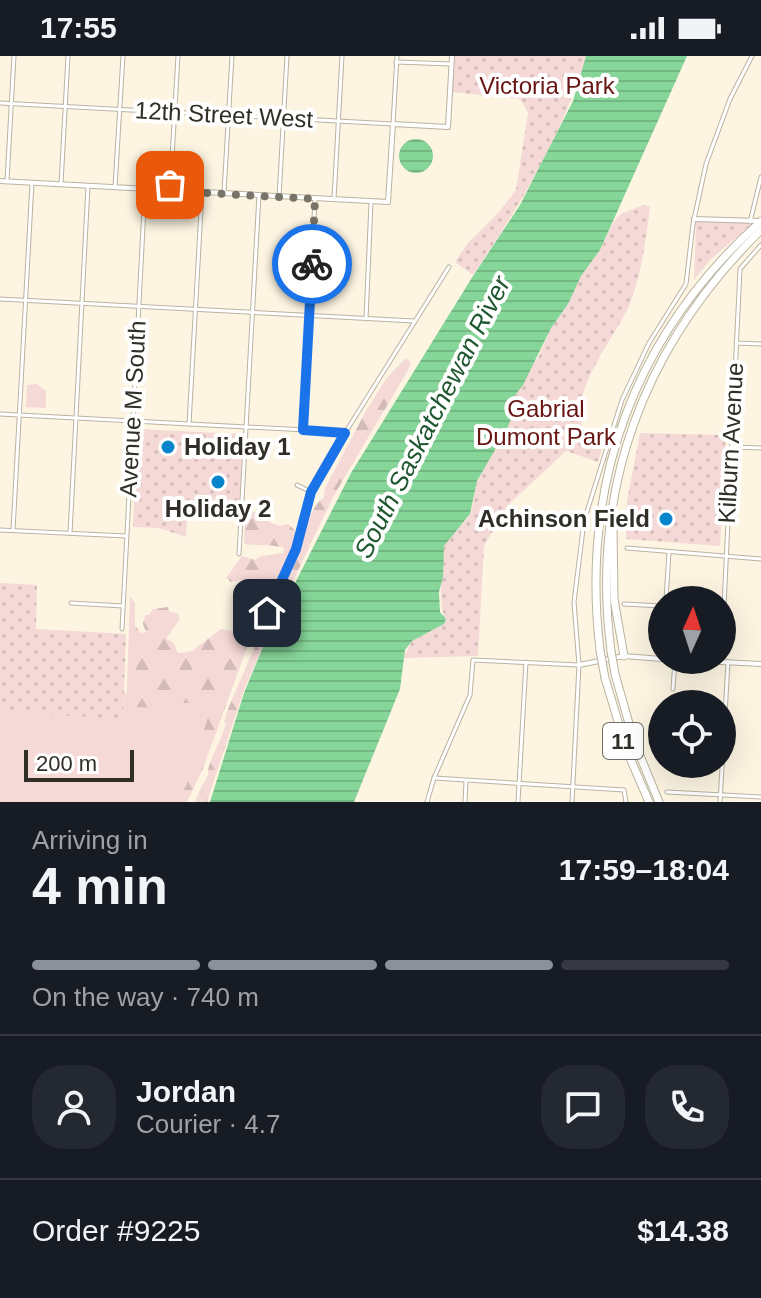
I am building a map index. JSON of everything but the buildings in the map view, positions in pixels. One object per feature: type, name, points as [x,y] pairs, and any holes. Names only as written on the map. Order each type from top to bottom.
[{"type":"highway","name":"11","points":[[659,802],[634,741],[611,651],[606,614],[606,548],[614,490],[628,437],[646,389],[669,344],[757,226]]},
{"type":"highway","name":"11","points":[[649,802],[627,751],[605,678],[600,650],[595,574],[604,485],[622,422],[645,369],[683,304],[712,269],[757,226]]},
{"type":"highway","points":[[624,656],[614,599],[612,550],[615,505],[628,437]]},
{"type":"street","points":[[7,181],[14,56]]},
{"type":"street","points":[[61,184],[68,56]]},
{"type":"street","points":[[115,187],[123,56]]},
{"type":"street","points":[[170,191],[178,56]]},
{"type":"street","points":[[224,194],[232,56]]},
{"type":"street","points":[[279,197],[287,56]]},
{"type":"street","points":[[334,199],[342,56]]},
{"type":"street","points":[[0,181],[388,202],[397,56]]},
{"type":"street","points":[[396,62],[451,64],[452,56]]},
{"type":"street","points":[[572,802],[579,665],[574,602],[584,521],[622,400],[649,343],[686,284],[694,219],[712,147],[730,99],[752,56]]},
{"type":"street","name":"12th Street West","points":[[0,103],[448,127],[451,64]]},
{"type":"street","points":[[694,219],[757,226],[761,177]]},
{"type":"street","points":[[13,530],[32,183]]},
{"type":"street","points":[[70,533],[88,186]]},
{"type":"street","name":"Avenue M South","points":[[122,629],[145,189]]},
{"type":"street","points":[[189,424],[202,192]]},
{"type":"street","points":[[239,554],[259,195]]},
{"type":"street","points":[[303,430],[315,199]]},
{"type":"street","points":[[366,319],[372,202]]},
{"type":"street","name":"Kilburn Avenue","points":[[725,586],[740,269],[761,245]]},
{"type":"street","points":[[265,617],[296,549],[311,492],[449,267]]},
{"type":"street","points":[[0,299],[414,321]]},
{"type":"street","points":[[736,343],[761,344]]},
{"type":"street","points":[[0,414],[345,433]]},
{"type":"street","points":[[731,447],[761,448]]},
{"type":"street","points":[[297,485],[311,492]]},
{"type":"street","points":[[0,530],[126,536]]},
{"type":"street","points":[[627,548],[761,559]]},
{"type":"street","points":[[667,586],[669,552]]},
{"type":"street","points":[[71,603],[123,606]]},
{"type":"street","points":[[624,604],[648,605]]},
{"type":"street","points":[[427,802],[434,778],[470,695],[473,660],[579,665],[624,656],[648,658]]},
{"type":"street","points":[[518,802],[526,662]]},
{"type":"street","points":[[736,662],[761,664]]},
{"type":"street","points":[[673,689],[674,674]]},
{"type":"street","points":[[720,802],[727,674]]},
{"type":"street","points":[[434,778],[624,790],[626,802]]},
{"type":"street","points":[[465,802],[466,781]]},
{"type":"street","points":[[667,792],[761,797]]},
{"type":"green space","name":"Victoria Park","points":[[454,56],[586,56],[565,114],[538,170],[473,275],[455,262],[516,190],[528,113],[520,99],[452,92]]},
{"type":"green space","name":"Gabrial Dumont Park","points":[[643,205],[650,207],[634,292],[589,378],[582,398],[580,417],[586,434],[602,449],[598,462],[566,451],[508,505],[484,546],[478,656],[403,658],[412,641],[446,620],[441,594],[444,548],[470,514],[477,482],[513,412],[509,403],[614,221],[621,214]]},
{"type":"green space","points":[[696,221],[753,223],[710,260],[694,280]]},
{"type":"green space","points":[[406,358],[411,363],[407,372],[333,497],[268,634],[245,687],[207,802],[195,802],[226,724],[228,709],[263,627],[294,567],[313,510],[324,497],[325,488],[367,409],[386,379]]},
{"type":"green space","points":[[37,384],[46,391],[46,408],[26,407],[27,385]]},
{"type":"green space","points":[[137,429],[243,434],[239,521],[187,518],[186,537],[159,528],[133,527]]},
{"type":"green space","points":[[640,433],[726,435],[720,546],[626,539],[627,501]]},
{"type":"green space","points":[[259,497],[268,504],[269,522],[280,526],[288,524],[297,532],[290,558],[270,596],[254,604],[247,597],[253,591],[252,585],[241,580],[231,582],[226,578],[242,556],[255,560],[261,556],[283,553],[284,548],[280,547],[244,544],[245,516],[248,512],[261,512],[263,509],[257,506]]},
{"type":"green space","points":[[0,583],[37,585],[36,629],[126,634],[123,719],[0,712]]},
{"type":"green space","points":[[130,596],[135,603],[135,626],[141,633],[146,632],[143,624],[145,615],[153,609],[168,607],[169,611],[178,614],[180,619],[166,639],[173,642],[178,653],[192,651],[221,629],[243,633],[249,642],[202,771],[187,802],[168,802],[182,791],[188,781],[195,755],[189,734],[204,730],[214,703],[137,707],[126,716]]},
{"type":"green space","points":[[124,693],[221,699],[182,802],[0,802],[0,712],[123,719]]},
{"type":"water","name":"South Saskatchewan River","points":[[586,56],[687,56],[600,250],[581,276],[523,385],[509,403],[514,411],[477,481],[470,514],[444,546],[439,592],[440,612],[446,619],[444,624],[412,641],[405,650],[400,689],[354,802],[210,802],[244,693],[265,642],[351,473],[520,205],[573,101]]},
{"type":"water","points":[[416,139],[428,144],[433,156],[428,168],[416,173],[404,168],[399,156],[404,144]]},
{"type":"way so far","points":[[170,185],[170,191],[315,199],[312,264]]},
{"type":"place","name":"Holiday 1","points":[[168,447]]},
{"type":"place","name":"Holiday 2","points":[[218,482]]},
{"type":"place","name":"Achinson Field","points":[[666,519]]},
{"type":"route","points":[[267,613],[296,549],[303,512],[311,492],[345,433],[303,430],[312,264]]}]
